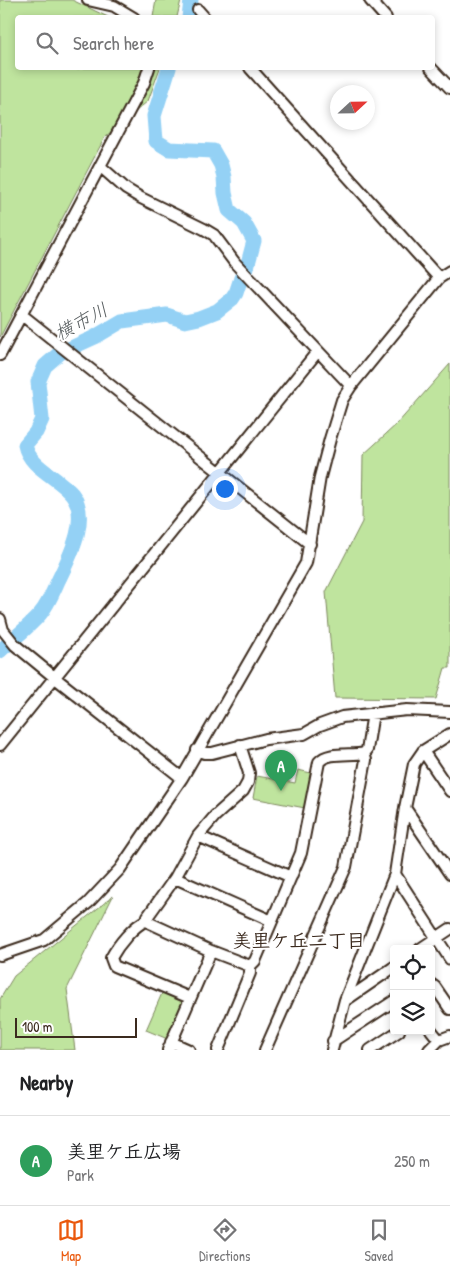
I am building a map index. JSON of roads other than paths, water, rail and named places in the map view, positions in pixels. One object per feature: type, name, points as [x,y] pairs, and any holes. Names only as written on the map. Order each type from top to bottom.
[{"type":"street","points":[[88,0],[114,6],[129,15]]},
{"type":"street","points":[[370,0],[383,15]]},
{"type":"street","points":[[0,355],[144,83],[148,70]]},
{"type":"street","points":[[252,70],[439,278]]},
{"type":"street","points":[[433,70],[450,88]]},
{"type":"street","points":[[100,166],[126,189],[214,235],[235,263],[351,386]]},
{"type":"street","points":[[0,955],[44,940],[88,903],[120,869],[182,778],[306,563],[320,477],[342,400],[351,386],[439,278],[450,271]]},
{"type":"street","points":[[22,315],[310,544]]},
{"type":"street","points":[[0,744],[318,351]]},
{"type":"street","points":[[2,625],[16,645],[182,778]]},
{"type":"street","points":[[197,750],[204,753],[212,753],[266,739],[296,736],[342,717],[407,710],[450,712]]},
{"type":"street","points":[[364,753],[367,750],[373,713]]},
{"type":"street","points":[[333,1046],[345,1000],[395,874],[414,764],[423,751],[450,734]]},
{"type":"street","points":[[190,998],[114,966],[111,958],[140,923],[147,920],[175,878],[198,836],[215,816],[243,791],[248,782],[249,773],[240,745]]},
{"type":"street","points":[[423,751],[450,791]]},
{"type":"street","points":[[218,1050],[250,973],[250,966],[255,961],[291,877],[305,838],[319,762],[322,758],[329,756],[364,753]]},
{"type":"street","points":[[265,1050],[346,868],[366,760],[364,753]]},
{"type":"street","points":[[405,808],[450,874]]},
{"type":"street","points":[[198,836],[291,877]]},
{"type":"street","points":[[395,874],[450,959]]},
{"type":"street","points":[[175,878],[272,921]]},
{"type":"street","points":[[147,920],[211,951],[250,966]]},
{"type":"street","points":[[426,945],[450,929]]},
{"type":"street","points":[[189,1050],[170,1046],[211,951]]},
{"type":"street","points":[[345,1000],[390,970]]},
{"type":"street","points":[[435,987],[450,1009]]},
{"type":"street","points":[[333,1046],[390,1004]]},
{"type":"street","points":[[370,1050],[393,1035]]},
{"type":"street","points":[[435,1035],[439,1040]]},
{"type":"street","points":[[429,1050],[439,1040],[450,1036]]},
{"type":"waterway","name":"横市川","points":[[189,15],[191,0]]},
{"type":"waterway","name":"横市川","points":[[0,651],[31,624],[45,607],[72,550],[79,526],[77,504],[72,494],[32,460],[25,445],[36,432],[42,419],[38,382],[45,366],[60,353],[95,337],[122,321],[167,315],[185,321],[217,311],[232,299],[247,267],[254,241],[244,223],[229,210],[221,165],[213,151],[169,149],[156,141],[154,116],[168,70]]},
{"type":"place","name":"美里ケ丘広場","points":[[281,791]]},
{"type":"district","name":"美里ケ丘二丁目","points":[[299,940]]}]
